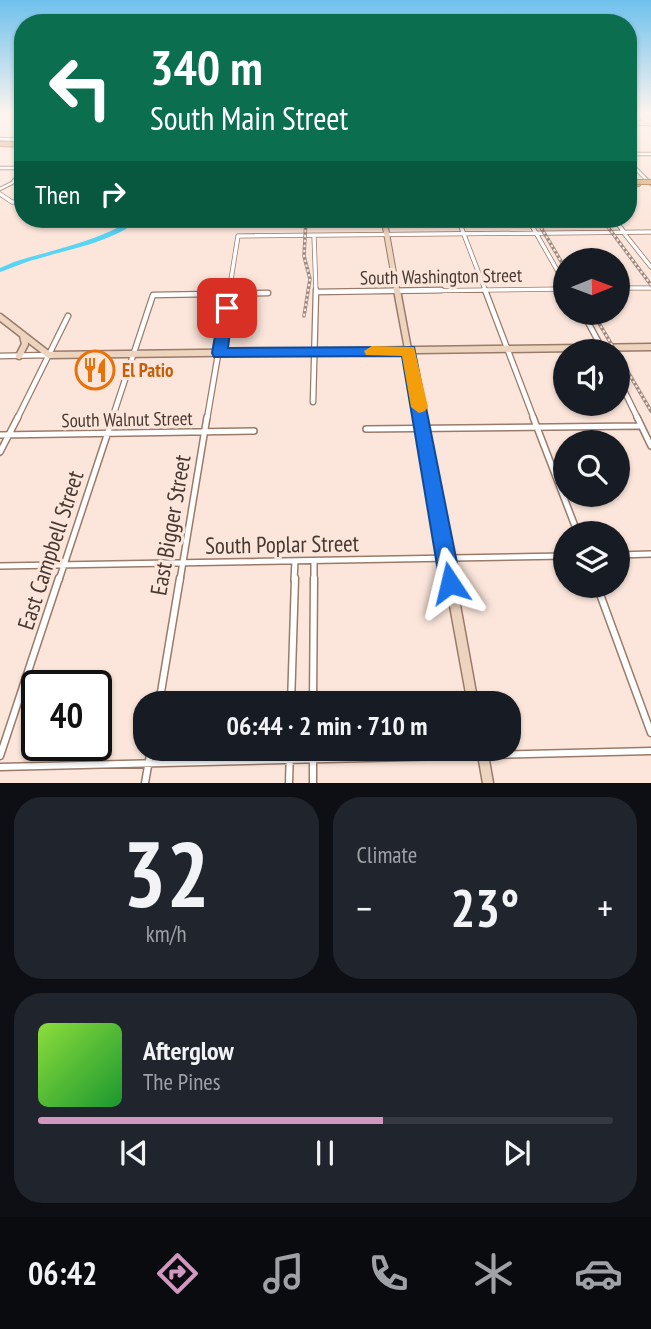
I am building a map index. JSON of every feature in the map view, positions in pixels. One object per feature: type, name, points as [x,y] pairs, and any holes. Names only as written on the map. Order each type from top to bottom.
[{"type":"street","points":[[637,169],[651,184]]},
{"type":"street","points":[[14,180],[0,192],[14,202]]},
{"type":"street","points":[[386,228],[471,691]]},
{"type":"street","points":[[461,228],[573,521]]},
{"type":"street","points":[[532,228],[553,265]]},
{"type":"street","points":[[621,228],[651,267]]},
{"type":"street","points":[[313,402],[316,292],[314,236],[651,232]]},
{"type":"street","name":"East Bigger Street","points":[[161,691],[238,236],[314,236]]},
{"type":"street","name":"South Washington Street","points":[[316,292],[553,287]]},
{"type":"street","points":[[630,288],[651,288]]},
{"type":"street","points":[[229,293],[268,293]]},
{"type":"street","name":"East Campbell Street","points":[[0,756],[153,295],[229,293]]},
{"type":"street","points":[[0,452],[68,316]]},
{"type":"street","points":[[0,317],[48,355]]},
{"type":"street","points":[[22,356],[27,338]]},
{"type":"street","points":[[630,348],[651,347]]},
{"type":"street","points":[[0,356],[553,349]]},
{"type":"street","points":[[630,401],[639,426],[651,446]]},
{"type":"street","points":[[366,429],[639,426]]},
{"type":"street","name":"South Walnut Street","points":[[0,435],[254,431]]},
{"type":"street","points":[[630,555],[651,554]]},
{"type":"street","name":"South Poplar Street","points":[[0,566],[553,556]]},
{"type":"street","points":[[291,691],[295,561]]},
{"type":"street","points":[[313,691],[314,561]]},
{"type":"street","points":[[601,598],[651,733]]},
{"type":"street","points":[[521,752],[651,751]]},
{"type":"street","points":[[0,767],[289,761],[289,783]]},
{"type":"street","points":[[313,761],[313,783]]},
{"type":"street","points":[[484,761],[488,783]]},
{"type":"street","points":[[145,783],[149,763]]},
{"type":"waterway","points":[[0,270],[34,257],[106,237],[124,228]]},
{"type":"railway","points":[[304,316],[310,279],[304,256],[306,228]]},
{"type":"railway","points":[[541,228],[553,248]]},
{"type":"railway","points":[[609,228],[651,285]]},
{"type":"railway","points":[[601,326],[608,339]]},
{"type":"railway","points":[[630,375],[651,411]]},
{"type":"slow traffic","points":[[372,351],[408,351],[419,407]]},
{"type":"place","name":"El Patio","points":[[95,370]]},
{"type":"route","points":[[227,308],[219,353],[408,351],[450,583]]}]
